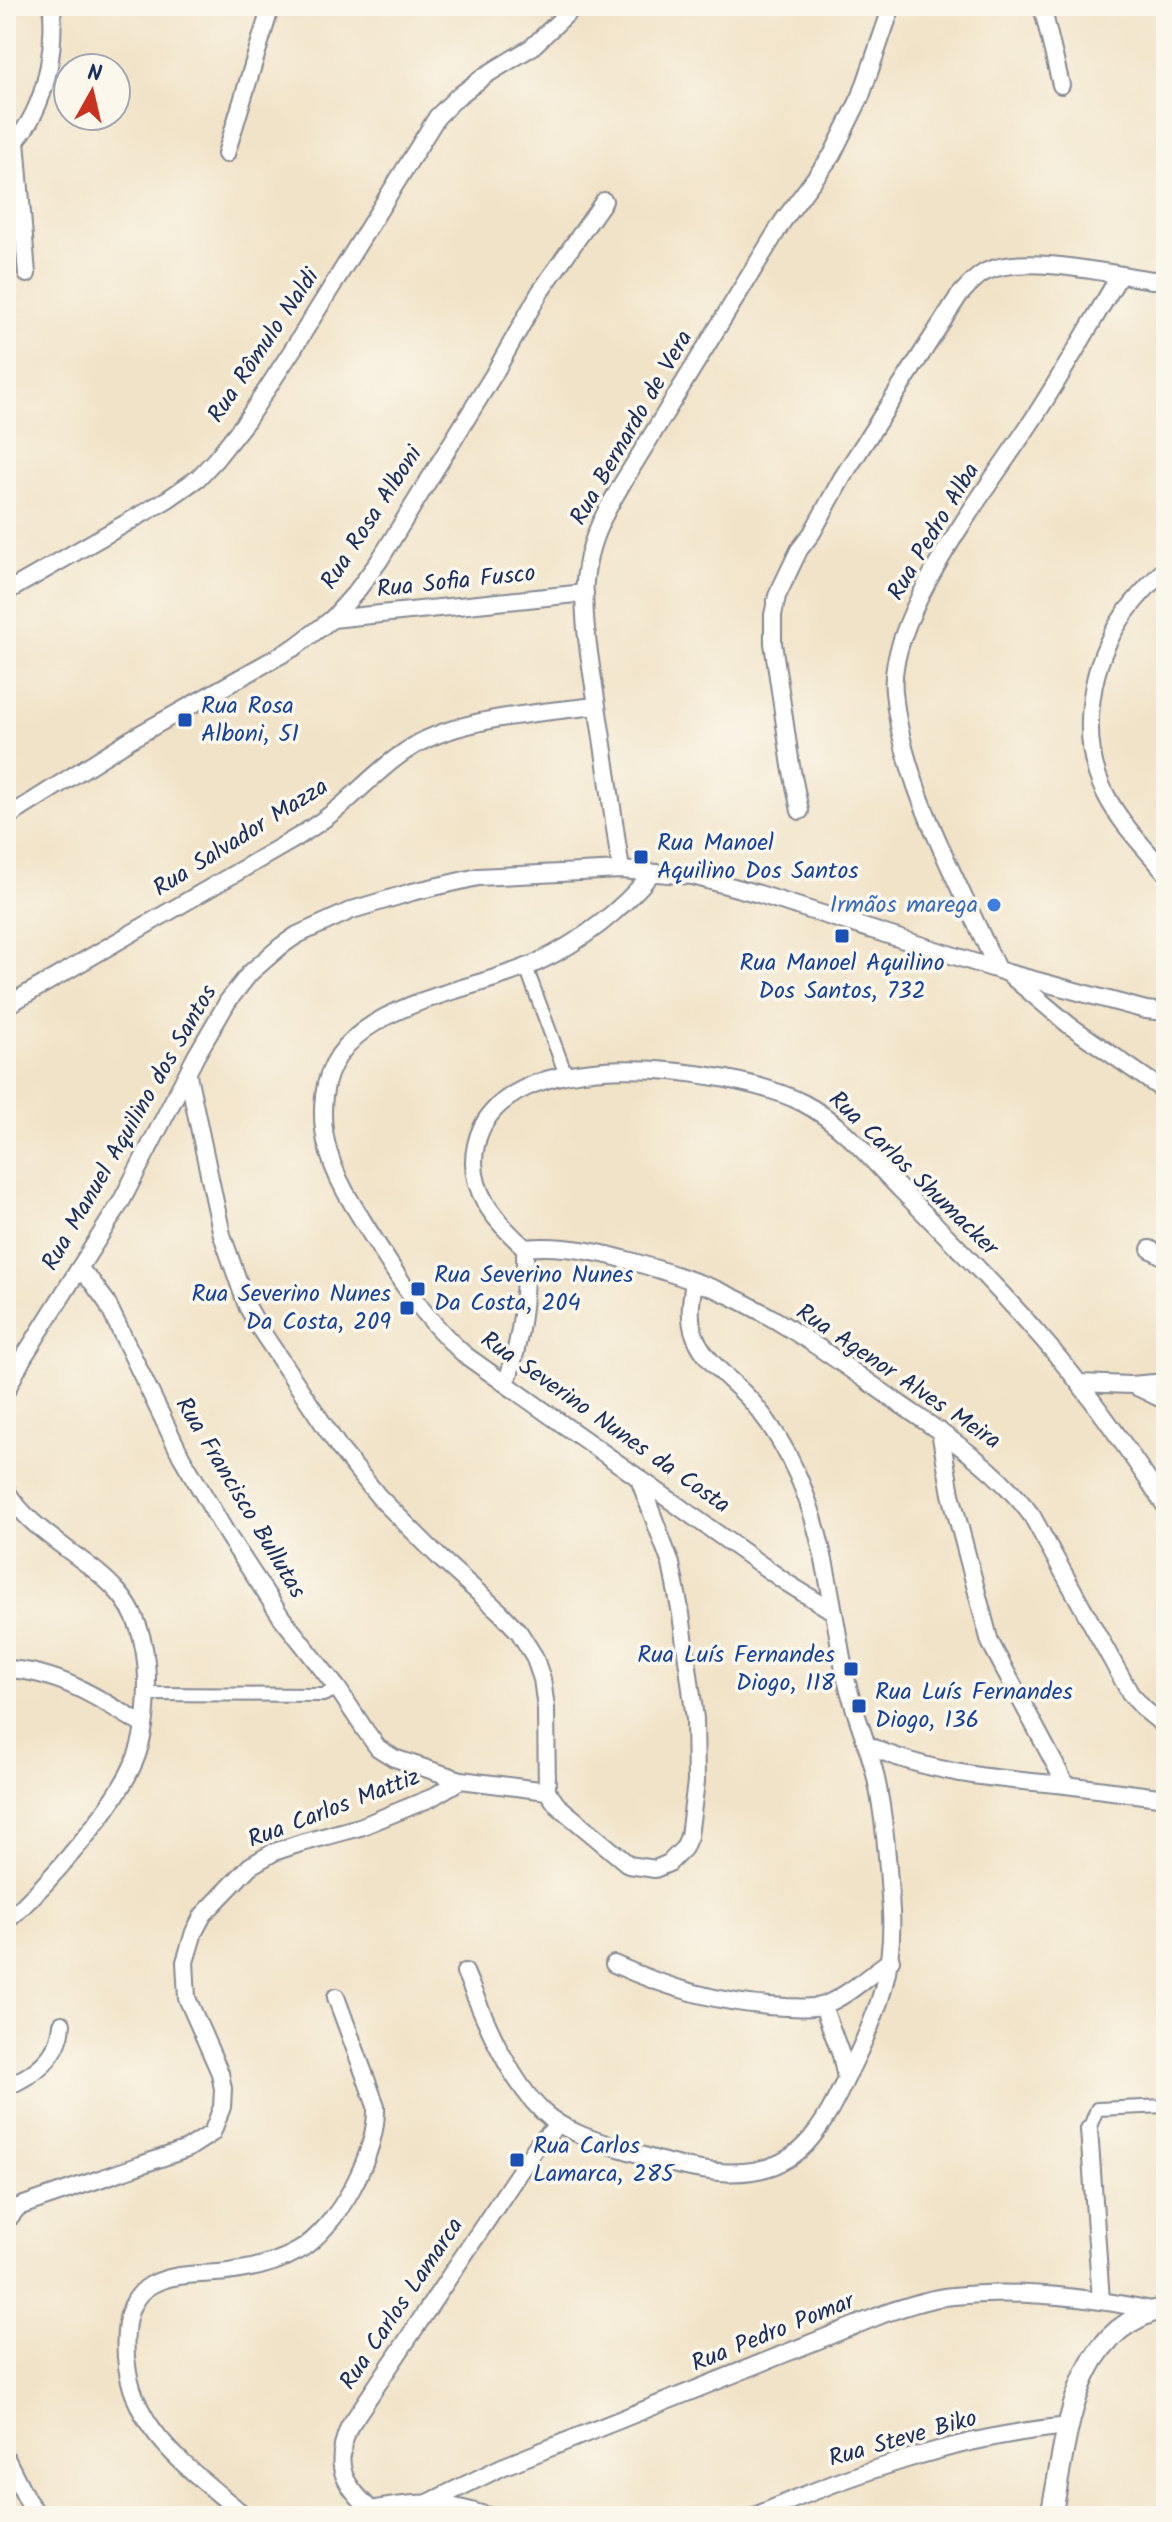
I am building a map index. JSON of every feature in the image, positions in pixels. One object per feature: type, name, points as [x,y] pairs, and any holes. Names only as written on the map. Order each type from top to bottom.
[{"type":"street","points":[[27,274],[11,146],[44,90],[52,50],[52,6]]},
{"type":"street","points":[[226,154],[271,6]]},
{"type":"street","name":"Rua Rômulo Naldi","points":[[6,592],[168,499],[198,478],[246,421],[437,117],[456,98],[532,47],[575,6]]},
{"type":"street","name":"Rua Bernardo de Vera","points":[[621,870],[589,648],[585,593],[586,568],[600,521],[783,221],[825,167],[861,96],[892,6]]},
{"type":"street","points":[[1042,6],[1061,85]]},
{"type":"street","name":"Rua Rosa Alboni","points":[[6,818],[131,739],[295,647],[332,619],[379,561],[494,374],[540,292],[604,201]]},
{"type":"street","points":[[800,811],[773,643],[773,615],[784,578],[842,478],[958,297],[985,272],[1025,264],[1166,279]]},
{"type":"street","name":"Rua Pedro Alba","points":[[1002,971],[916,783],[899,730],[893,689],[895,665],[906,625],[942,557],[1038,412],[1120,275]]},
{"type":"street","points":[[1166,568],[1131,605],[1103,654],[1095,680],[1090,729],[1096,771],[1105,793],[1119,818],[1166,873]]},
{"type":"street","name":"Rua Sofia Fusco","points":[[332,619],[585,593]]},
{"type":"street","name":"Rua Salvador Mazza","points":[[6,1006],[296,838],[321,822],[375,774],[415,745],[433,736],[475,725],[597,706]]},
{"type":"street","name":"Rua Manuel Aquilino dos Santos","points":[[6,1391],[121,1202],[196,1056],[228,1001],[250,973],[281,946],[324,922],[389,898],[478,877],[621,870],[693,876],[1002,971],[1146,1010],[1166,1012]]},
{"type":"street","name":"Rua Severino Nunes da Costa","points":[[652,873],[630,900],[582,936],[526,967],[390,1014],[347,1043],[335,1060],[324,1089],[321,1118],[323,1140],[345,1192],[409,1296],[440,1333],[465,1355],[639,1479],[787,1583],[834,1612]]},
{"type":"street","points":[[526,967],[566,1075]]},
{"type":"street","points":[[1002,971],[1069,1025],[1166,1092]]},
{"type":"street","name":"Rua Carlos Shumacker","points":[[525,1248],[501,1225],[483,1201],[474,1169],[478,1133],[498,1106],[551,1078],[625,1069],[703,1074],[761,1086],[818,1111],[951,1240],[1042,1337],[1079,1383],[1166,1507]]},
{"type":"street","points":[[188,1075],[222,1235],[247,1306],[311,1408],[379,1497],[509,1622],[534,1656],[542,1679],[546,1708],[547,1791],[557,1805],[629,1865],[655,1869],[669,1863],[684,1848],[689,1836],[696,1782],[695,1719],[671,1564],[664,1538],[639,1479]]},
{"type":"street","points":[[506,1384],[515,1358],[525,1308],[525,1248]]},
{"type":"street","name":"Rua Agenor Alves Meira","points":[[525,1248],[558,1248],[617,1257],[734,1298],[840,1362],[978,1458],[1017,1496],[1049,1544],[1130,1693],[1166,1727]]},
{"type":"street","points":[[1150,1249],[1166,1258]]},
{"type":"street","name":"Rua Francisco Bullutas","points":[[79,1269],[106,1301],[181,1456],[248,1568],[378,1748],[394,1758],[461,1780]]},
{"type":"street","points":[[465,1972],[504,2056],[539,2109],[558,2125],[620,2148],[687,2168],[713,2172],[761,2169],[783,2161],[803,2148],[819,2129],[846,2078],[885,1990],[891,1960],[891,1912],[882,1815],[867,1745],[845,1676],[834,1612],[807,1497],[796,1472],[755,1404],[703,1351],[695,1337],[690,1321],[694,1282]]},
{"type":"street","points":[[1079,1383],[1131,1385],[1166,1382]]},
{"type":"street","points":[[1131,1385],[1166,1401]]},
{"type":"street","points":[[940,1431],[951,1494],[990,1642],[1066,1785]]},
{"type":"street","points":[[6,1490],[43,1530],[119,1592],[134,1612],[143,1644],[147,1694],[144,1726],[133,1763],[111,1800],[59,1867],[6,1922]]},
{"type":"street","points":[[6,1669],[47,1675],[74,1685],[144,1726]]},
{"type":"street","points":[[147,1694],[323,1695],[338,1689]]},
{"type":"street","points":[[867,1745],[895,1758],[933,1768],[1166,1798]]},
{"type":"street","points":[[461,1780],[547,1791]]},
{"type":"street","name":"Rua Carlos Mattiz","points":[[6,2222],[18,2207],[187,2149],[212,2133],[222,2107],[220,2073],[187,1998],[185,1962],[203,1915],[250,1866],[274,1852],[360,1827],[431,1798],[461,1780]]},
{"type":"street","points":[[614,1964],[654,1983],[690,1993],[767,2006],[823,2006],[891,1960]]},
{"type":"street","points":[[245,2516],[160,2441],[137,2406],[127,2369],[127,2317],[141,2293],[154,2283],[173,2277],[262,2265],[300,2250],[350,2195],[373,2139],[376,2106],[336,1997]]},
{"type":"street","points":[[823,2006],[846,2078]]},
{"type":"street","points":[[6,2087],[48,2060],[60,2040],[62,2024]]},
{"type":"street","points":[[1101,2301],[1089,2129],[1097,2109],[1166,2106]]},
{"type":"street","name":"Rua Carlos Lamarca","points":[[374,2513],[353,2492],[342,2475],[339,2460],[341,2445],[349,2427],[538,2144],[558,2125]]},
{"type":"street","name":"Rua Pedro Pomar","points":[[430,2502],[502,2467],[886,2313],[924,2301],[953,2296],[999,2295],[1101,2301],[1159,2309]]},
{"type":"street","points":[[1051,2516],[1080,2386],[1094,2355],[1129,2320],[1159,2309]]},
{"type":"street","name":"Rua Steve Biko","points":[[755,2516],[820,2488],[975,2441],[1070,2426]]},
{"type":"street","points":[[6,2458],[16,2481],[39,2516]]},
{"type":"street","points":[[374,2513],[430,2502],[457,2506],[488,2516]]},
{"type":"street","points":[[1155,2516],[1166,2514]]},
{"type":"place","name":"Rua Rosa Alboni, 51","points":[[185,720]]},
{"type":"place","name":"Rua Manoel Aquilino Dos Santos","points":[[641,857]]},
{"type":"place","name":"Irmãos marega","points":[[994,905]]},
{"type":"place","name":"Rua Manoel Aquilino Dos Santos, 732","points":[[842,936]]},
{"type":"place","name":"Rua Severino Nunes Da Costa, 204","points":[[418,1289]]},
{"type":"place","name":"Rua Severino Nunes Da Costa, 209","points":[[407,1308]]},
{"type":"place","name":"Rua Luís Fernandes Diogo, 118","points":[[851,1669]]},
{"type":"place","name":"Rua Luís Fernandes Diogo, 136","points":[[859,1706]]},
{"type":"place","name":"Rua Carlos Lamarca, 285","points":[[517,2160]]}]
